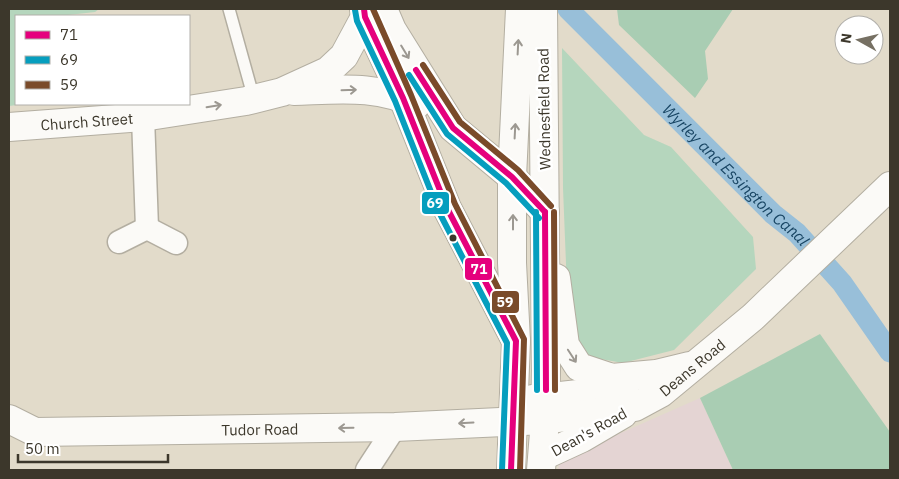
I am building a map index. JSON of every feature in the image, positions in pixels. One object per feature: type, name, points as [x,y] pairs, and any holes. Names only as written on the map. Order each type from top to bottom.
[{"type":"street","name":"Wednesfield Road","points":[[511,470],[516,340],[512,263],[512,177],[520,9]]},
{"type":"street","name":"Wednesfield Road","points":[[542,463],[546,408],[543,9]]},
{"type":"street","name":"Church Street","points":[[9,127],[143,117],[254,99],[282,92],[328,71],[344,56],[370,12]]},
{"type":"street","points":[[370,12],[447,208],[468,253],[516,340]]},
{"type":"street","points":[[370,12],[392,30],[443,121],[512,177],[545,212]]},
{"type":"street","name":"Church Street","points":[[282,92],[359,90],[403,98],[443,121]]},
{"type":"street","points":[[143,117],[147,228]]},
{"type":"street","points":[[443,121],[447,208]]},
{"type":"street","name":"Deans Road","points":[[546,408],[635,407],[661,393],[753,318],[890,186]]},
{"type":"street","points":[[120,242],[147,228]]},
{"type":"street","points":[[147,228],[176,243]]},
{"type":"street","name":"Dean's Road","points":[[546,241],[555,268],[565,345],[579,368],[612,378],[656,374]]},
{"type":"street","points":[[468,253],[495,267],[512,263]]},
{"type":"street","name":"Dean's Road","points":[[514,420],[533,399],[546,408],[656,374],[693,365]]},
{"type":"street","name":"Dean's Road","points":[[542,463],[635,407]]},
{"type":"street","name":"Tudor Road","points":[[9,419],[35,432],[395,427],[514,420]]},
{"type":"street","points":[[367,470],[395,427]]},
{"type":"lane","points":[[229,9],[254,99]]},
{"type":"shaded area","points":[[700,398],[733,470],[558,470],[560,460]]},
{"type":"green space","points":[[9,9],[99,9],[95,12],[68,15],[15,15],[16,105],[9,106]]},
{"type":"green space","points":[[617,9],[733,9],[705,51],[708,79],[695,98],[619,25]]},
{"type":"green space","points":[[562,48],[644,135],[671,147],[753,237],[756,269],[674,350],[623,363],[584,356],[572,339],[567,289],[563,188]]},
{"type":"green space","points":[[820,334],[890,432],[890,470],[733,470],[700,398]]},
{"type":"waterway","name":"Wyrley and Essington Canal","points":[[568,9],[773,214],[797,233],[842,283],[890,352]]},
{"type":"transit line","name":"71","points":[[364,9],[365,17],[403,98],[447,208],[516,341],[511,470]]},
{"type":"transit line","name":"59","points":[[373,9],[411,95],[455,204],[524,339],[520,470]]},
{"type":"transit line","name":"69","points":[[355,10],[357,21],[395,101],[439,212],[507,343],[502,470]]},
{"type":"transit line","name":"59","points":[[423,65],[460,122],[518,170],[551,206]]},
{"type":"transit line","name":"71","points":[[416,70],[453,128],[512,177],[545,212]]},
{"type":"transit line","name":"69","points":[[409,75],[447,134],[506,183],[539,218]]},
{"type":"transit line","name":"69","points":[[536,212],[537,390]]},
{"type":"transit line","name":"71","points":[[545,212],[546,390]]},
{"type":"transit line","name":"59","points":[[554,212],[555,390]]}]
